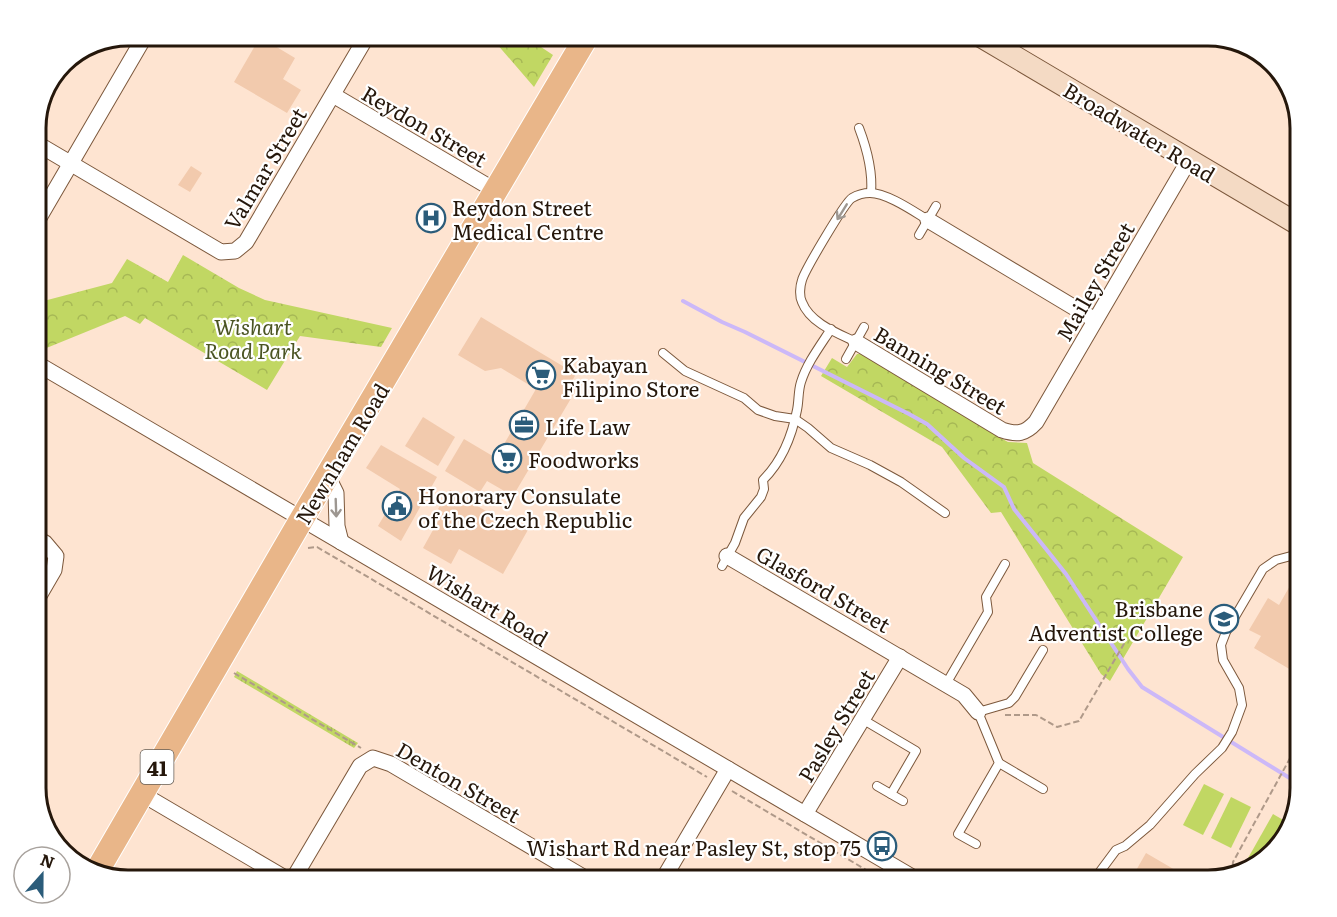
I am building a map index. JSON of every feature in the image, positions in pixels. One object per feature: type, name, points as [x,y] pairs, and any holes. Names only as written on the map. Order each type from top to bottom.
[{"type":"main road","name":"Newnham Road","points":[[100,865],[301,519],[581,46]]},
{"type":"main road","name":"Broadwater Road","points":[[997,46],[1290,219]]},
{"type":"street","points":[[47,204],[139,46]]},
{"type":"street","name":"Valmar Street","points":[[47,150],[221,252],[235,251],[246,242],[361,46]]},
{"type":"street","name":"Reydon Street","points":[[333,95],[496,191]]},
{"type":"street","name":"Mailey Street","points":[[1036,423],[1189,160]]},
{"type":"street","points":[[932,213],[1095,320]]},
{"type":"street","name":"Banning Street","points":[[856,342],[1002,430],[1016,434],[1027,432],[1036,423]]},
{"type":"street","name":"Wishart Road","points":[[47,369],[901,871]]},
{"type":"street","points":[[327,475],[336,493],[337,526],[341,542]]},
{"type":"street","points":[[47,545],[56,556],[54,570],[47,582]]},
{"type":"street","name":"Glasford Street","points":[[724,561],[946,684],[964,695],[978,712]]},
{"type":"street","name":"Pasley Street","points":[[805,814],[900,657]]},
{"type":"street","name":"Denton Street","points":[[297,871],[360,766],[373,758],[391,764],[573,871]]},
{"type":"street","points":[[668,871],[728,769]]},
{"type":"street","points":[[142,794],[260,871]]},
{"type":"lane","points":[[860,128],[868,151],[872,181],[871,193]]},
{"type":"lane","points":[[856,342],[817,321],[807,312],[800,294],[802,279],[846,204],[852,198],[871,193],[932,213],[919,235]]},
{"type":"lane","points":[[846,358],[864,327]]},
{"type":"lane","points":[[724,561],[735,543],[744,518],[761,496],[764,489],[763,480],[770,473],[790,440],[804,373],[831,329]]},
{"type":"lane","points":[[663,353],[685,371],[744,398],[758,410],[775,416],[795,419],[831,448],[880,470],[945,513]]},
{"type":"lane","points":[[1100,871],[1116,850],[1125,846],[1150,825],[1195,774],[1222,748],[1232,732],[1242,705],[1239,688],[1223,660],[1221,645],[1223,638],[1263,569],[1276,560],[1290,556]]},
{"type":"lane","points":[[946,684],[988,612],[986,597],[1005,564]]},
{"type":"lane","points":[[1043,650],[1015,697],[1009,703],[978,712],[999,763],[1043,789]]},
{"type":"lane","points":[[862,719],[916,751],[891,794]]},
{"type":"lane","points":[[976,844],[958,834],[999,763]]},
{"type":"lane","points":[[877,786],[903,801]]},
{"type":"path","points":[[308,548],[317,547],[710,778]]},
{"type":"path","points":[[1004,715],[1036,715],[1057,727],[1079,721],[1125,642]]},
{"type":"path","points":[[232,672],[359,747],[373,758]]},
{"type":"path","points":[[1233,867],[1233,862],[1290,759]]},
{"type":"path","points":[[729,789],[868,871]]},
{"type":"green space","points":[[499,46],[541,46],[553,55],[534,87]]},
{"type":"green space","name":"Wishart Road Park","points":[[183,255],[239,288],[265,300],[392,328],[381,347],[300,336],[267,390],[145,318],[140,324],[125,316],[47,348],[47,300],[112,283],[127,259],[168,282]]},
{"type":"green space","points":[[857,354],[863,354],[1008,442],[1027,443],[1033,463],[1183,557],[1110,681],[1101,674],[1001,512],[991,513],[942,447],[821,376],[832,358],[847,367]]},
{"type":"green space","points":[[237,671],[358,743],[354,748],[234,677]]},
{"type":"green space","points":[[1204,784],[1224,794],[1203,835],[1183,825]]},
{"type":"green space","points":[[1231,797],[1251,807],[1231,848],[1211,838]]},
{"type":"green space","points":[[1273,814],[1284,820],[1270,842],[1246,861]]},
{"type":"building","points":[[255,46],[275,46],[295,58],[283,79],[301,90],[287,113],[234,82]]},
{"type":"building","points":[[191,166],[202,173],[190,192],[178,185]]},
{"type":"building","points":[[481,317],[576,374],[572,381],[579,385],[513,496],[487,481],[480,492],[445,471],[464,439],[496,458],[536,389],[501,368],[485,371],[458,355]]},
{"type":"building","points":[[423,417],[455,437],[438,466],[405,446]]},
{"type":"building","points":[[381,445],[437,477],[401,541],[378,526],[400,489],[366,468]]},
{"type":"building","points":[[450,490],[510,525],[513,519],[529,528],[503,574],[459,549],[451,564],[423,548],[443,512],[438,509]]},
{"type":"building","points":[[1290,586],[1290,669],[1254,648],[1261,636],[1249,630],[1268,598],[1279,605]]},
{"type":"building","points":[[1146,853],[1177,871],[1136,871]]},
{"type":"waterway","points":[[683,301],[927,424],[964,458],[1004,487],[1014,509],[1066,574],[1142,687],[1290,778]]},
{"type":"place","name":"Reydon Street Medical Centre","points":[[431,218]]},
{"type":"place","name":"Kabayan Filipino Store","points":[[541,375]]},
{"type":"place","name":"Life Law","points":[[524,425]]},
{"type":"place","name":"Foodworks","points":[[507,458]]},
{"type":"place","name":"Honorary Consulate of the Czech Republic","points":[[397,506]]},
{"type":"place","name":"Brisbane Adventist College","points":[[1224,619]]},
{"type":"place","name":"Wishart Rd near Pasley St, stop 75","points":[[882,846]]}]
